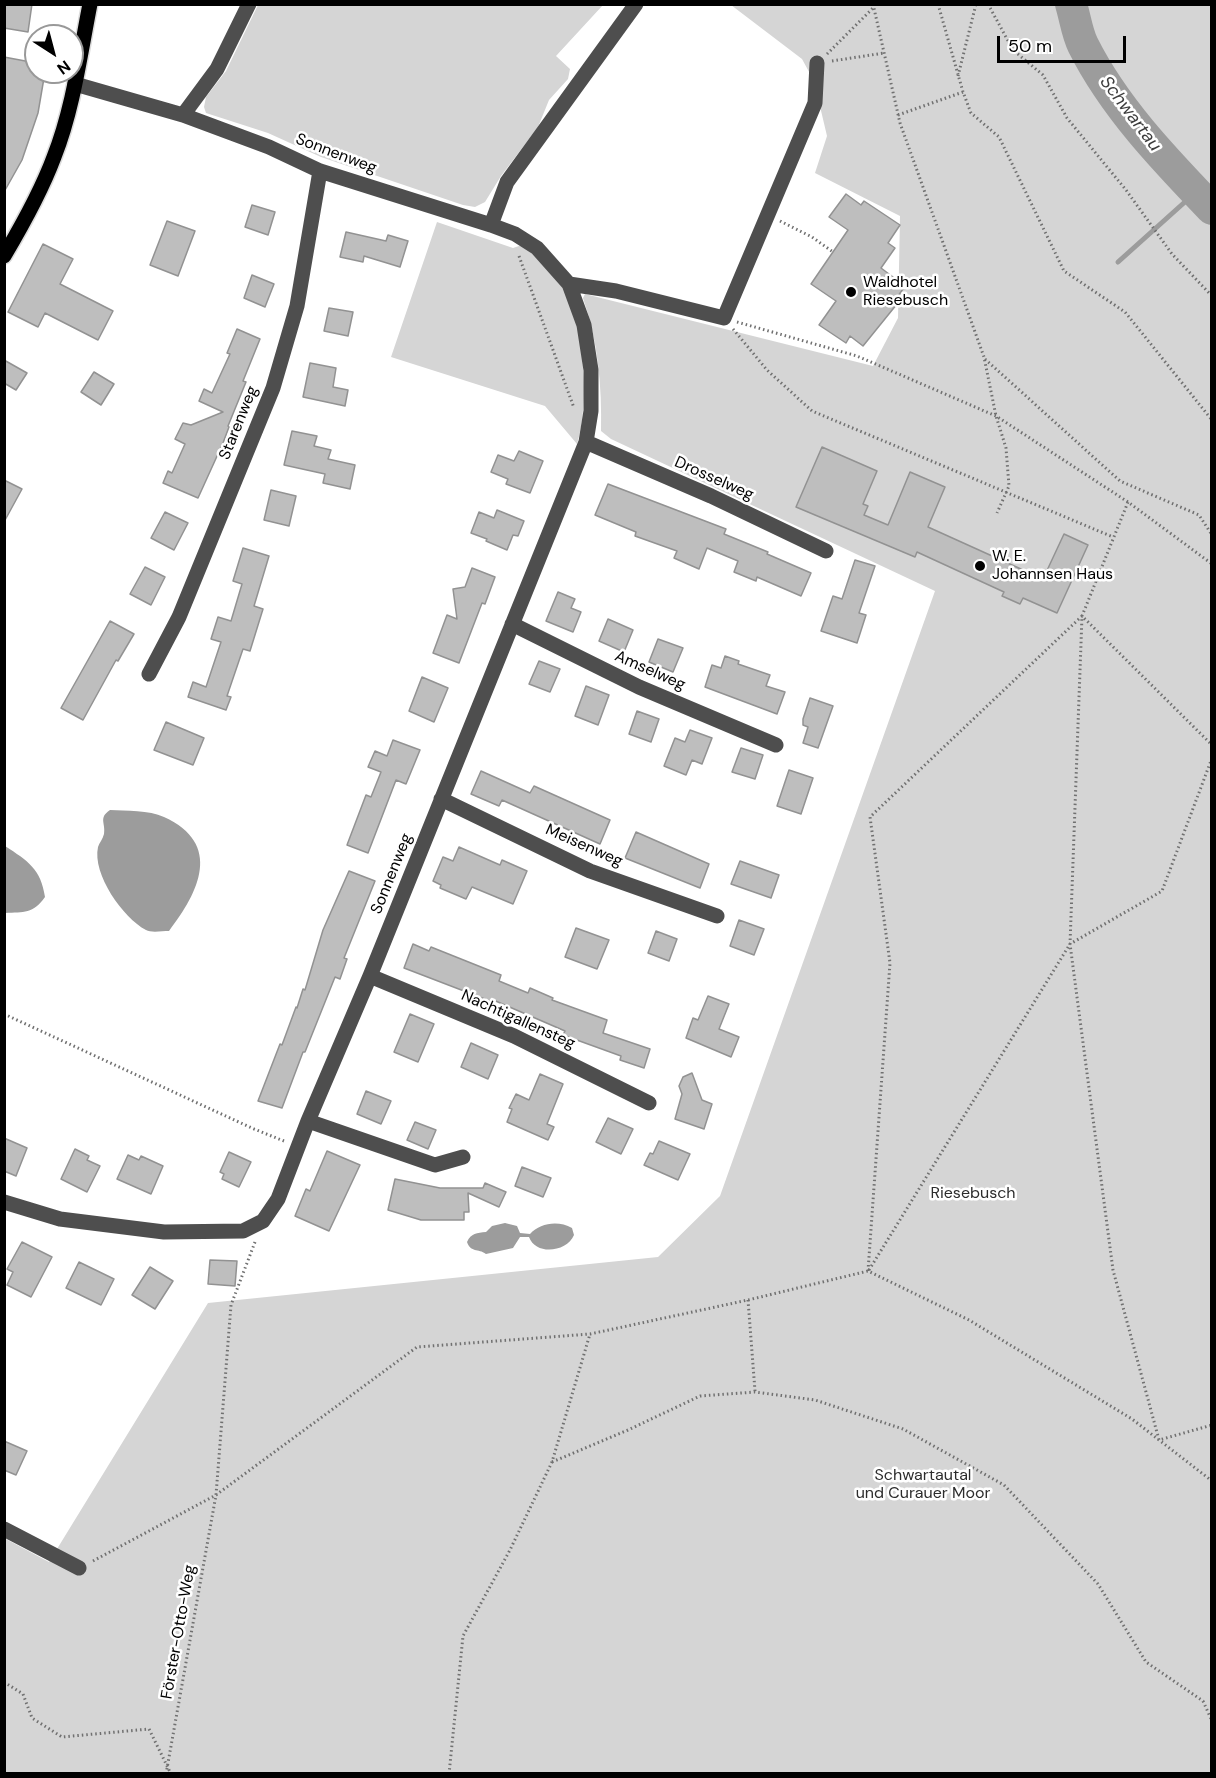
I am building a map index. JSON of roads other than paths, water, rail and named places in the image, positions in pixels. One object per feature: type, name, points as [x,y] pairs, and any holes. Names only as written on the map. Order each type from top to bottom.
[{"type":"main road","points":[[84,36],[90,4]]},
{"type":"main road","points":[[4,256],[26,218],[55,157],[75,84]]},
{"type":"street","points":[[183,115],[217,69],[249,4]]},
{"type":"street","points":[[490,225],[507,182],[636,4]]},
{"type":"street","points":[[569,284],[616,291],[724,318],[815,103],[817,63]]},
{"type":"street","name":"Sonnenweg","points":[[4,1202],[60,1219],[164,1232],[243,1231],[263,1221],[278,1199],[308,1121],[370,976],[586,442],[591,411],[591,369],[584,325],[569,284],[537,248],[515,234],[320,171],[268,147],[183,115],[75,84]]},
{"type":"street","name":"Starenweg","points":[[149,674],[178,617],[273,388],[297,306],[320,171]]},
{"type":"street","name":"Drosselweg","points":[[586,442],[711,496],[826,551]]},
{"type":"street","name":"Amselweg","points":[[512,624],[639,687],[776,745]]},
{"type":"street","name":"Meisenweg","points":[[441,799],[590,871],[717,916]]},
{"type":"street","name":"Nachtigallensteg","points":[[370,976],[514,1036],[649,1103]]},
{"type":"street","points":[[308,1121],[435,1165],[463,1157]]},
{"type":"street","points":[[4,1529],[79,1568]]},
{"type":"waterway","name":"Schwartau","points":[[1071,4],[1083,45],[1109,90],[1141,132],[1212,209]]},
{"type":"waterway","points":[[1118,262],[1196,192]]},
{"type":"place","name":"Waldhotel Riesebusch","points":[[851,292]]},
{"type":"place","name":"W. E. Johannsen Haus","points":[[980,566]]},
{"type":"park label","name":"Riesebusch","points":[[973,1194]]},
{"type":"park label","name":"Schwartautal und Curauer Moor","points":[[923,1485]]}]
